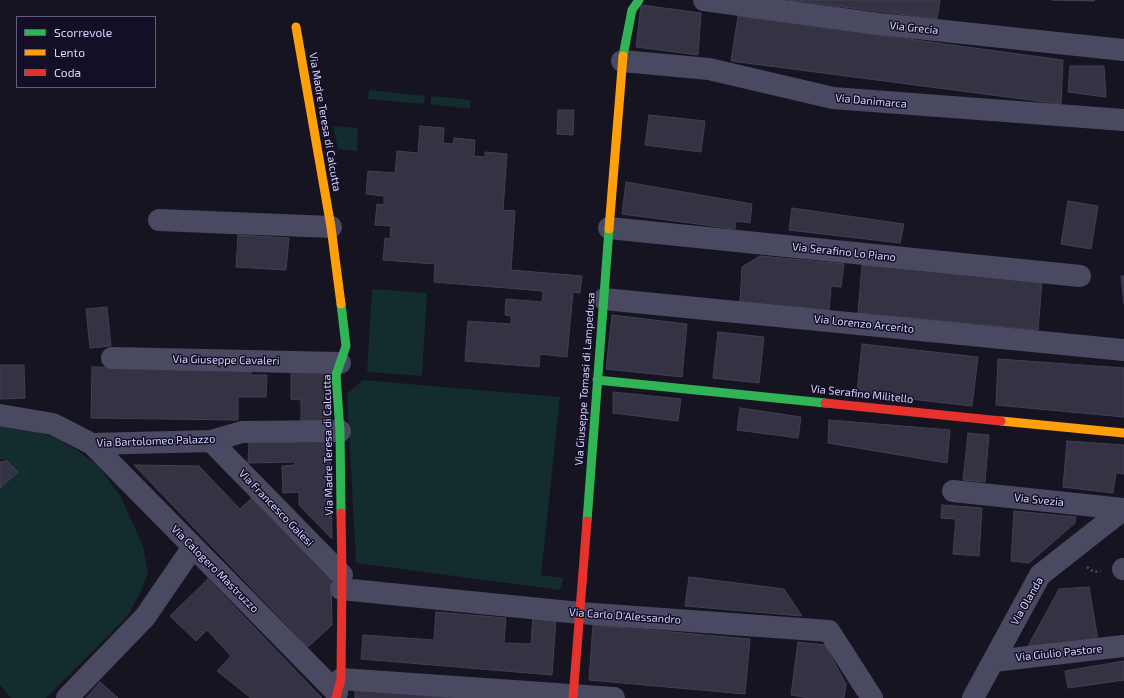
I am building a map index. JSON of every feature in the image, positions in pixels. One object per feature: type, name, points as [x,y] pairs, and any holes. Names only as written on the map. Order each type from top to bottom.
[{"type":"street","points":[[622,62],[632,10],[639,0]]},
{"type":"street","name":"Via Grecia","points":[[704,0],[879,24],[1124,50]]},
{"type":"street","name":"Via Madre Teresa di Calcutta","points":[[296,27],[331,227],[346,346],[336,375],[340,431],[341,582],[338,690]]},
{"type":"street","name":"Via Danimarca","points":[[622,62],[709,68],[833,98],[1124,120]]},
{"type":"street","name":"Via Giuseppe Tomasi di Lampedusa","points":[[573,697],[622,62]]},
{"type":"street","points":[[159,220],[331,227]]},
{"type":"street","name":"Via Serafino Lo Piano","points":[[609,228],[1080,276]]},
{"type":"street","name":"Via Lorenzo Arcerito","points":[[604,299],[1124,350]]},
{"type":"street","name":"Via Giuseppe Cavaleri","points":[[112,358],[340,363]]},
{"type":"street","name":"Via Serafino Militello","points":[[597,380],[1124,433]]},
{"type":"street","name":"Via Bartolomeo Palazzo","points":[[0,415],[53,424],[92,444],[211,441],[242,432],[340,431]]},
{"type":"street","name":"Via Francesco Galesi","points":[[211,441],[341,582]]},
{"type":"street","name":"Via Calogero Mastruzzo","points":[[92,444],[193,547],[338,690]]},
{"type":"street","name":"Via Svezia","points":[[953,491],[1124,509]]},
{"type":"street","name":"Via Olanda","points":[[973,698],[1040,575],[1124,509]]},
{"type":"street","points":[[67,698],[145,617],[193,547]]},
{"type":"street","name":"Via Carlo D'Alessandro","points":[[341,582],[580,612],[829,631],[872,698]]},
{"type":"street","name":"Via Giulio Pastore","points":[[994,661],[1124,646]]},
{"type":"street","points":[[338,690],[614,698]]},
{"type":"path","points":[[1067,554],[1094,572],[1123,569]]},
{"type":"green space","points":[[369,90],[425,96],[424,104],[368,99]]},
{"type":"green space","points":[[431,96],[471,100],[470,109],[431,104]]},
{"type":"green space","points":[[333,126],[358,128],[357,151],[338,149]]},
{"type":"green space","points":[[372,289],[427,293],[422,376],[367,372]]},
{"type":"green space","points":[[363,380],[560,397],[541,575],[563,578],[560,590],[356,563],[347,394]]},
{"type":"green space","points":[[0,425],[42,433],[56,438],[77,450],[99,467],[121,497],[143,546],[148,574],[127,617],[46,698],[11,698],[0,685],[0,488],[17,472],[7,461],[0,459]]},
{"type":"building","points":[[789,0],[940,0],[937,19]]},
{"type":"building","points":[[1052,0],[1095,0],[1094,1]]},
{"type":"building","points":[[641,5],[701,13],[698,55],[636,47]]},
{"type":"building","points":[[738,16],[1063,60],[1061,104],[731,61]]},
{"type":"building","points":[[1070,66],[1104,66],[1106,97],[1068,92]]},
{"type":"building","points":[[558,110],[574,110],[573,135],[557,134]]},
{"type":"building","points":[[649,115],[705,121],[701,152],[645,145]]},
{"type":"building","points":[[420,126],[444,128],[443,143],[453,144],[454,138],[475,140],[474,156],[485,157],[485,152],[507,154],[503,210],[515,211],[511,270],[582,276],[580,293],[573,292],[567,357],[540,354],[539,367],[465,361],[468,321],[511,324],[511,316],[505,315],[506,299],[542,302],[543,291],[434,282],[435,264],[383,260],[385,238],[390,239],[391,226],[375,225],[377,204],[384,205],[384,196],[366,194],[368,171],[395,173],[397,151],[418,153]]},
{"type":"building","points":[[626,182],[752,204],[750,223],[736,221],[735,229],[622,214]]},
{"type":"building","points":[[1068,201],[1098,206],[1091,249],[1061,244]]},
{"type":"building","points":[[792,208],[904,224],[900,243],[789,230]]},
{"type":"building","points":[[238,235],[289,238],[286,270],[236,267]]},
{"type":"building","points":[[760,256],[844,264],[841,287],[831,286],[829,312],[740,302],[742,267]]},
{"type":"building","points":[[862,265],[1042,281],[1038,330],[858,313]]},
{"type":"building","points":[[1121,276],[1124,276],[1124,304]]},
{"type":"building","points":[[107,307],[111,346],[90,348],[86,309]]},
{"type":"building","points":[[612,315],[687,324],[682,377],[606,369]]},
{"type":"building","points":[[718,332],[764,337],[759,383],[713,378]]},
{"type":"building","points":[[862,344],[978,357],[972,406],[857,393]]},
{"type":"building","points":[[998,359],[1124,368],[1124,417],[996,405]]},
{"type":"building","points":[[0,365],[24,365],[25,398],[0,399]]},
{"type":"building","points":[[92,367],[251,370],[251,375],[267,375],[266,397],[238,397],[238,420],[91,418]]},
{"type":"building","points":[[291,371],[330,371],[330,422],[301,421],[301,400],[291,399]]},
{"type":"building","points":[[613,392],[681,399],[678,421],[613,413]]},
{"type":"building","points":[[740,408],[801,417],[798,438],[737,430]]},
{"type":"building","points":[[829,420],[950,430],[947,463],[828,443]]},
{"type":"building","points":[[968,433],[989,435],[985,482],[963,480]]},
{"type":"building","points":[[249,440],[330,440],[332,539],[299,505],[299,492],[283,493],[282,466],[296,465],[295,462],[248,463]]},
{"type":"building","points":[[1067,441],[1124,445],[1124,474],[1116,473],[1113,493],[1063,487]]},
{"type":"building","points":[[7,461],[18,472],[0,488],[0,462]]},
{"type":"building","points":[[134,465],[199,466],[240,509],[253,497],[331,577],[332,625],[308,647]]},
{"type":"building","points":[[942,505],[982,508],[979,556],[953,554],[956,519],[941,518]]},
{"type":"building","points":[[1014,511],[1076,517],[1075,523],[1029,563],[1011,561]]},
{"type":"building","points":[[689,577],[784,589],[802,616],[685,606]]},
{"type":"building","points":[[208,579],[322,698],[251,698],[217,671],[231,656],[207,630],[196,641],[170,616]]},
{"type":"building","points":[[1089,587],[1098,640],[1027,648],[1059,589]]},
{"type":"building","points":[[436,612],[506,618],[504,643],[531,644],[533,617],[556,619],[552,675],[361,659],[363,635],[434,640]]},
{"type":"building","points":[[593,625],[750,639],[745,694],[589,680]]},
{"type":"building","points":[[798,642],[825,645],[846,684],[844,698],[810,698],[791,695]]},
{"type":"building","points":[[1124,661],[1124,680],[1068,688],[1065,671]]},
{"type":"building","points":[[100,682],[118,698],[86,698]]},
{"type":"building","points":[[355,690],[465,698],[355,698]]},
{"type":"traffic: fast","points":[[623,56],[632,10],[639,0]]},
{"type":"traffic: fast","points":[[587,521],[609,229]]},
{"type":"traffic: fast","points":[[341,304],[346,346],[336,375],[340,431],[341,513]]},
{"type":"traffic: fast","points":[[597,380],[825,403]]},
{"type":"traffic: slow","points":[[296,27],[331,227],[341,304]]},
{"type":"traffic: slow","points":[[609,229],[623,56]]},
{"type":"traffic: slow","points":[[1001,421],[1124,433]]},
{"type":"traffic: jam","points":[[825,403],[1001,421]]},
{"type":"traffic: jam","points":[[336,698],[341,679],[341,513]]},
{"type":"traffic: jam","points":[[573,698],[587,521]]}]
